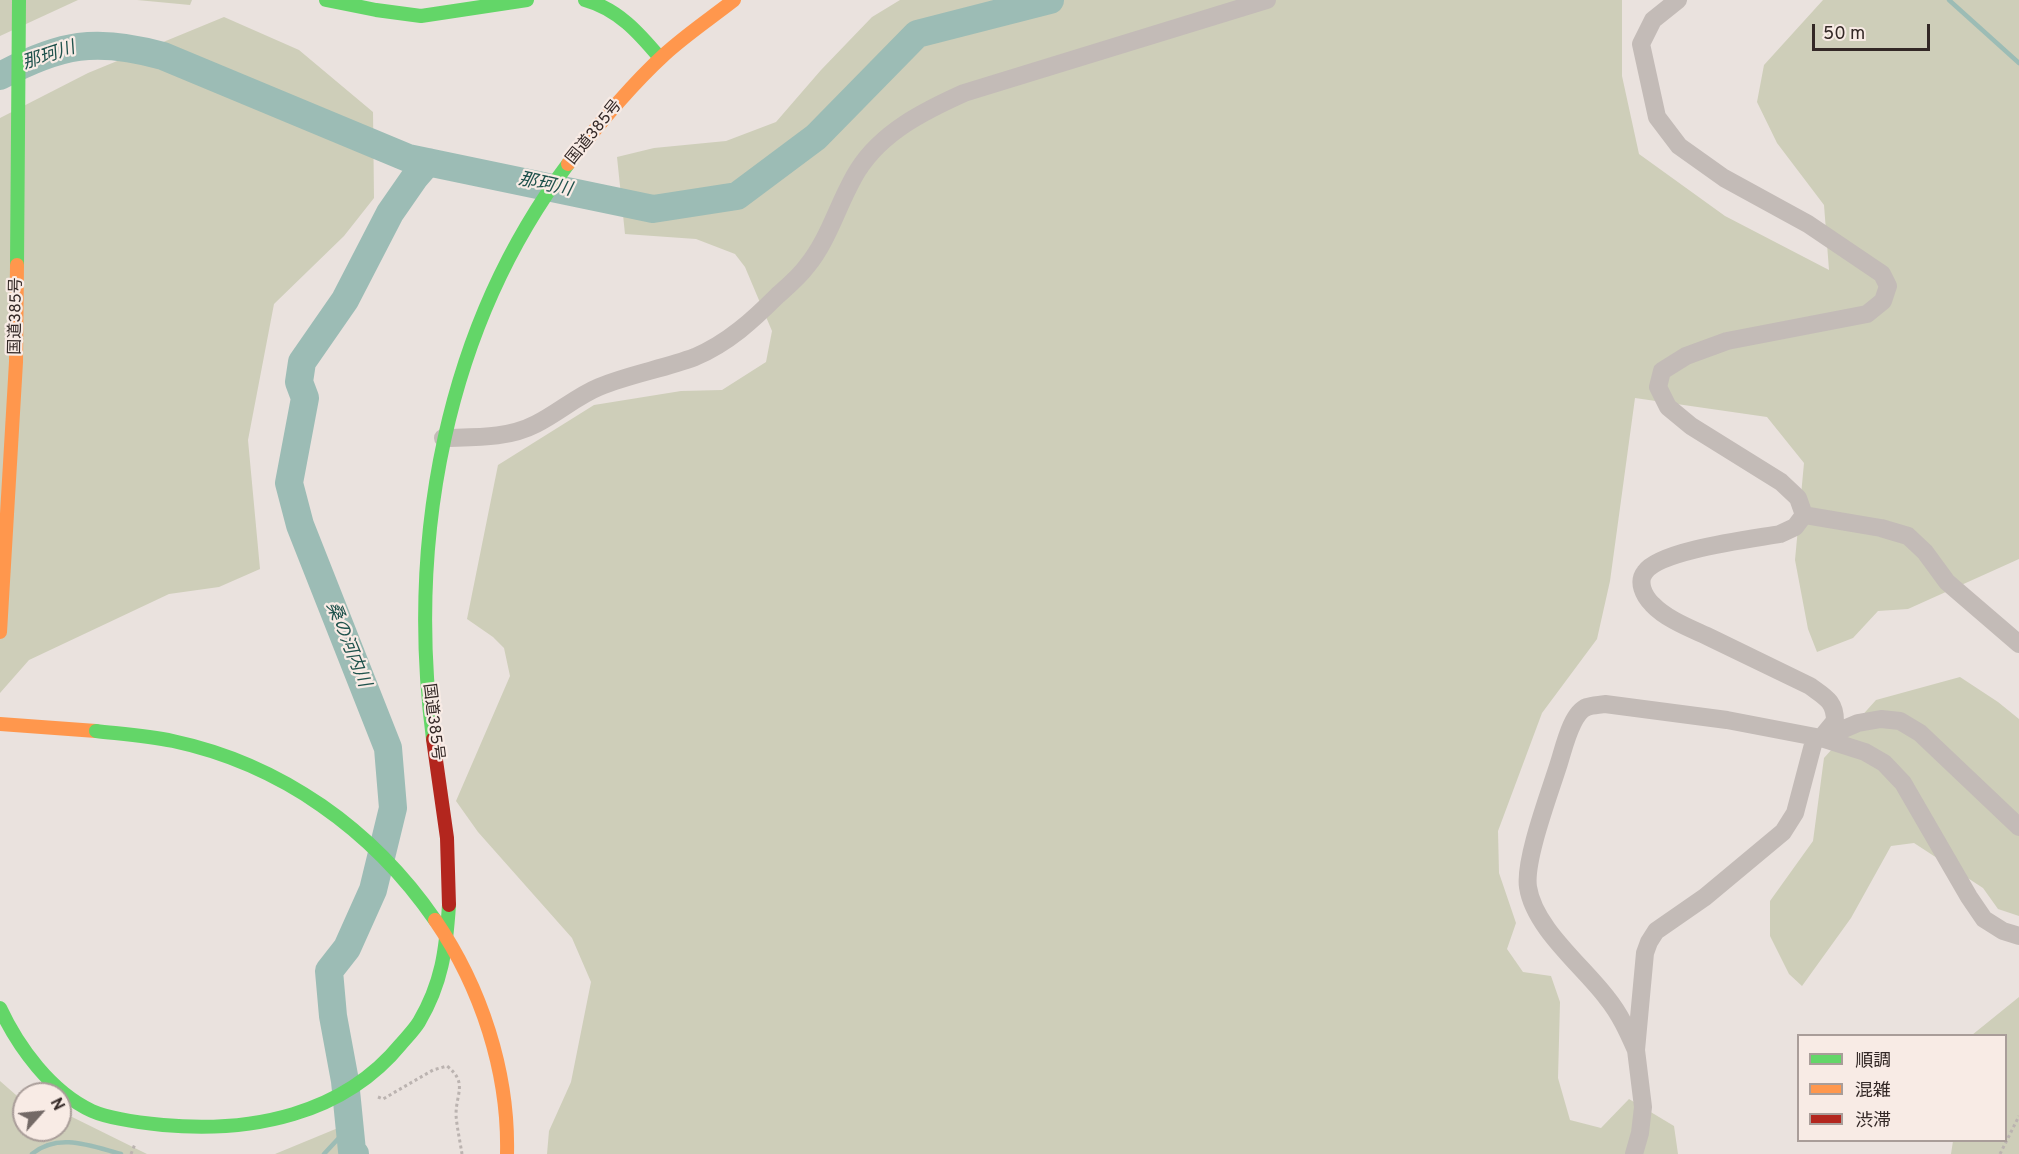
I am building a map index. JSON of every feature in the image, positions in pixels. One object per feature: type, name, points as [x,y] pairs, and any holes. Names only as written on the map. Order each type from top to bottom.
[{"type":"main road","name":"国道385号","points":[[0,632],[13,426],[19,256],[19,0]]},
{"type":"main road","points":[[326,0],[375,10],[422,16],[527,0]]},
{"type":"main road","points":[[585,0],[614,13],[636,29],[660,58]]},
{"type":"main road","name":"国道385号","points":[[294,1128],[326,1114],[364,1089],[382,1073],[422,1017],[442,971],[450,917],[450,864],[426,669],[426,600],[430,532],[443,438],[470,344],[497,284],[536,211],[585,141],[660,58],[734,0]]},
{"type":"main road","points":[[0,724],[96,731],[185,743],[252,767],[311,797],[375,847],[416,892],[460,959],[486,1024],[497,1060],[504,1102],[507,1154]]},
{"type":"main road","points":[[0,1008],[7,1024],[31,1060],[73,1100],[136,1131],[169,1139]]},
{"type":"street","points":[[443,438],[494,436],[517,432],[537,424],[596,388],[694,357],[730,338],[752,320],[806,267],[820,248],[858,171],[871,152],[906,124],[932,108],[964,93],[1267,0]]},
{"type":"street","points":[[1678,0],[1653,20],[1641,45],[1657,117],[1678,146],[1724,178],[1808,224],[1882,274],[1888,286],[1883,301],[1867,314],[1727,341],[1686,356],[1662,371],[1658,387],[1668,407],[1691,426],[1781,482],[1798,498],[1804,515]]},
{"type":"street","points":[[1804,515],[1881,528],[1908,536],[1925,552],[1947,582],[2019,644]]},
{"type":"street","points":[[1635,1050],[1645,953],[1649,942],[1656,931],[1705,897],[1783,832],[1795,813],[1818,738],[1835,721],[1835,709],[1827,698],[1810,686],[1681,624],[1652,605],[1643,592],[1641,583],[1644,572],[1654,564],[1673,555],[1780,534],[1795,527],[1804,515]]},
{"type":"street","points":[[1634,1154],[1640,1133],[1643,1107],[1635,1050],[1625,1025],[1608,998],[1551,933],[1533,907],[1528,887],[1528,867],[1546,802],[1572,724],[1587,706],[1605,704],[1727,720],[1818,738],[1865,752],[1884,763],[1903,783],[1984,919],[2003,931],[2019,936]]},
{"type":"street","points":[[1818,738],[1858,723],[1881,719],[1900,721],[1920,733],[2019,827]]},
{"type":"path","points":[[364,1089],[383,1099],[433,1070],[447,1066],[457,1074],[460,1087],[456,1114],[462,1154]]},
{"type":"path","points":[[2007,1140],[2019,1116]]},
{"type":"green space","points":[[0,0],[78,0],[0,36]]},
{"type":"green space","points":[[137,0],[192,0],[190,5]]},
{"type":"green space","points":[[900,0],[1622,0],[1622,76],[1639,154],[1725,216],[1829,270],[1824,205],[1777,143],[1757,102],[1764,65],[1823,0],[2019,0],[2019,559],[1908,609],[1878,611],[1853,638],[1817,652],[1808,629],[1795,560],[1804,463],[1767,417],[1635,398],[1610,581],[1597,639],[1542,713],[1498,831],[1499,873],[1516,923],[1507,949],[1523,972],[1551,976],[1560,1002],[1558,1078],[1570,1120],[1601,1128],[1629,1099],[1674,1126],[1678,1154],[547,1154],[549,1131],[571,1082],[591,982],[572,938],[478,832],[456,801],[510,676],[504,648],[493,637],[467,619],[498,465],[594,405],[681,391],[722,390],[766,362],[772,331],[745,267],[735,254],[696,239],[625,234],[617,157],[654,148],[726,141],[776,122],[821,70],[872,17]]},
{"type":"green space","points":[[224,17],[299,50],[373,112],[374,198],[344,236],[274,304],[248,440],[260,569],[219,587],[169,594],[29,660],[0,693],[0,118],[88,73]]},
{"type":"green space","points":[[1960,677],[2019,719],[2019,916],[1998,909],[1983,888],[1914,843],[1891,846],[1851,918],[1802,986],[1789,974],[1770,936],[1770,901],[1813,841],[1824,758],[1876,700]]},
{"type":"green space","points":[[2019,997],[2019,1154],[1951,1154],[1953,1142],[2007,1142],[2007,1034],[1973,1034]]},
{"type":"green space","points":[[0,1081],[12,1092],[12,1142],[72,1142],[72,1117],[147,1154],[0,1154]]},
{"type":"green space","points":[[338,1128],[348,1154],[275,1154]]},
{"type":"waterway","name":"那珂川","points":[[0,76],[41,57],[79,47],[98,46],[139,50],[163,56],[408,158],[653,209],[737,196],[816,137],[917,34],[1050,0]]},
{"type":"waterway","points":[[1949,0],[2019,63]]},
{"type":"waterway","name":"桑の河内川","points":[[355,1154],[352,1151],[345,1081],[333,1016],[329,971],[347,948],[373,890],[393,808],[388,748],[300,525],[289,483],[305,398],[299,382],[302,362],[345,300],[390,213],[428,162]]},
{"type":"waterway","points":[[324,1154],[350,1126]]},
{"type":"waterway","points":[[32,1154],[42,1147],[64,1142],[87,1145],[121,1154]]},
{"type":"traffic: fast","points":[[17,265],[19,0]]},
{"type":"traffic: fast","points":[[326,0],[421,16],[527,0]]},
{"type":"traffic: fast","points":[[585,0],[608,9],[618,16],[636,31],[660,58]]},
{"type":"traffic: fast","points":[[433,739],[426,664],[426,588],[432,512],[445,438],[464,365],[491,295],[526,228],[568,164]]},
{"type":"traffic: fast","points":[[96,731],[164,739],[213,752],[251,766],[287,784],[321,805],[383,857],[435,920]]},
{"type":"traffic: fast","points":[[0,1008],[16,1038],[37,1067],[63,1092],[92,1111],[136,1122],[163,1125],[196,1127],[262,1122],[323,1103],[352,1088],[378,1068],[410,1033],[427,1008],[438,980],[442,966],[449,905]]},
{"type":"traffic: slow","points":[[568,164],[614,107],[665,54],[734,0]]},
{"type":"traffic: slow","points":[[0,632],[16,362],[17,265]]},
{"type":"traffic: slow","points":[[0,724],[96,731]]},
{"type":"traffic: slow","points":[[435,920],[466,973],[489,1031],[503,1092],[507,1154]]},
{"type":"traffic: jam","points":[[433,739],[447,838],[449,905]]}]
